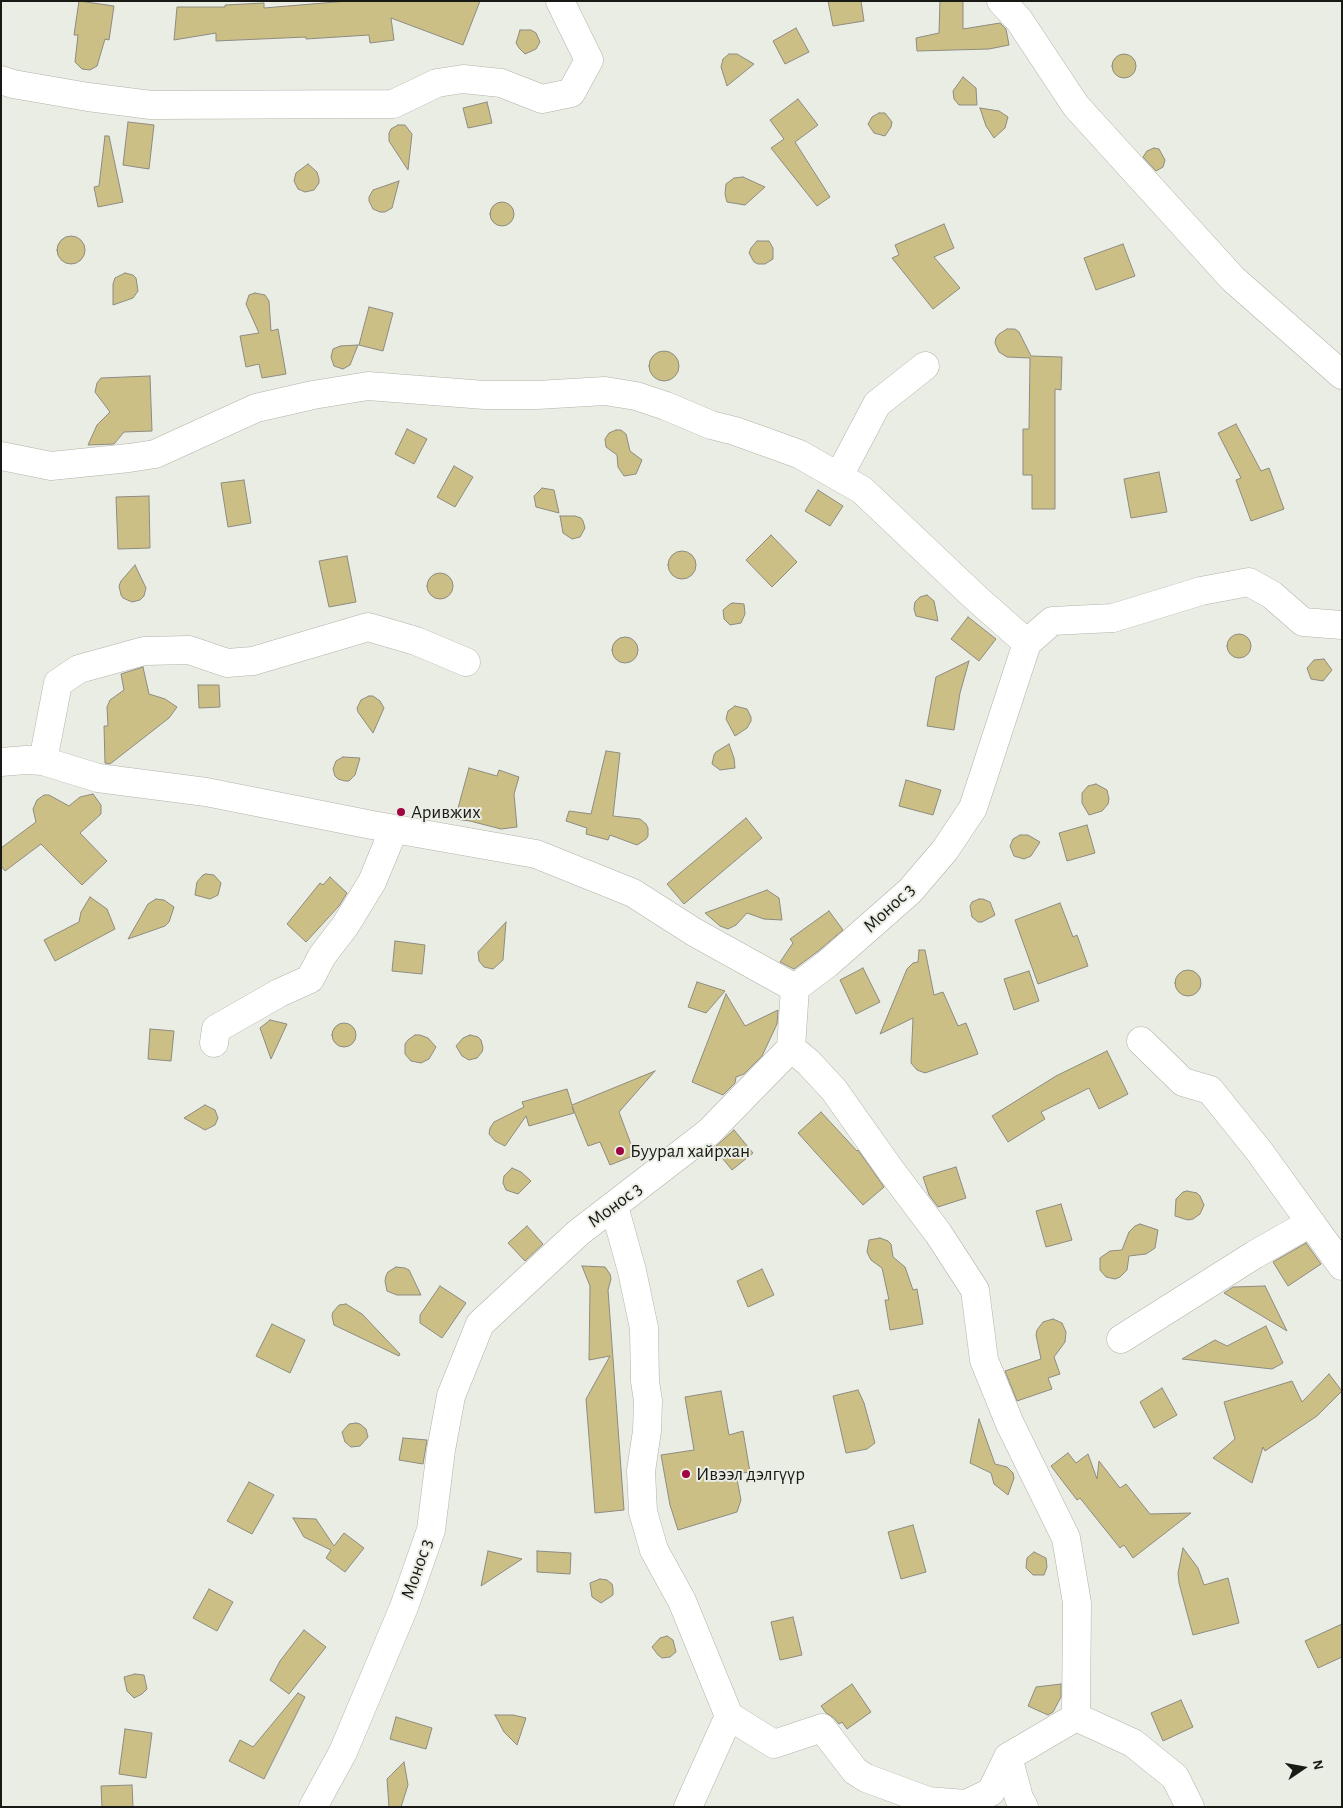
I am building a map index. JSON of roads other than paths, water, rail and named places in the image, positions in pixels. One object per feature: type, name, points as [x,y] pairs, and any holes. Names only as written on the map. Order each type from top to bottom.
[{"type":"street","points":[[1,80],[13,84],[88,97],[152,105],[394,104],[437,83],[463,80],[502,83],[542,99],[571,92],[589,60],[560,1]]},
{"type":"street","points":[[1001,1],[1019,20],[1076,106],[1233,279],[1342,375]]},
{"type":"street","points":[[839,476],[877,404],[926,366]]},
{"type":"street","points":[[1,456],[51,466],[155,454],[256,408],[313,395],[368,386],[486,395],[605,391],[636,396],[799,454],[839,476],[862,490],[976,598],[1028,643],[1052,621],[1112,618],[1201,591],[1249,582],[1272,595],[1303,622],[1342,625]]},
{"type":"street","points":[[43,761],[58,683],[79,669],[144,651],[189,650],[227,663],[253,661],[368,627],[416,641],[466,662]]},
{"type":"street","name":"Монос 3","points":[[795,988],[827,964],[910,891],[945,850],[974,808],[1028,643]]},
{"type":"street","points":[[1,762],[43,761],[98,778],[206,792],[394,829],[536,854],[633,893],[694,932],[795,988],[791,1048],[808,1062],[834,1090],[938,1233],[975,1290],[984,1360],[1010,1424],[1066,1538],[1077,1603],[1076,1718]]},
{"type":"street","points":[[214,1043],[216,1030],[279,993],[310,979],[322,956],[345,926],[372,882],[394,829]]},
{"type":"street","points":[[1141,1041],[1183,1082],[1210,1090],[1259,1151],[1342,1266]]},
{"type":"street","name":"Монос 3","points":[[313,1807],[343,1752],[404,1607],[431,1530],[451,1396],[480,1324],[578,1233],[708,1132],[791,1048]]},
{"type":"street","points":[[614,1206],[632,1270],[644,1328],[645,1381],[648,1401],[647,1431],[642,1471],[644,1512],[654,1550],[682,1601],[729,1716],[774,1744],[822,1728],[855,1771],[866,1778],[928,1801],[966,1804],[991,1792],[1008,1756],[1076,1718]]},
{"type":"street","points":[[1121,1338],[1310,1222]]},
{"type":"street","points":[[688,1807],[729,1716]]},
{"type":"street","points":[[1076,1718],[1134,1743],[1175,1777],[1190,1807]]},
{"type":"street","points":[[1008,1756],[1019,1798],[1024,1807]]},
{"type":"place","name":"Аривжих","points":[[401,812]]},
{"type":"place","name":"Буурал хайрхан","points":[[620,1151]]},
{"type":"place","name":"Ивээл дэлгүүр","points":[[686,1474]]}]
